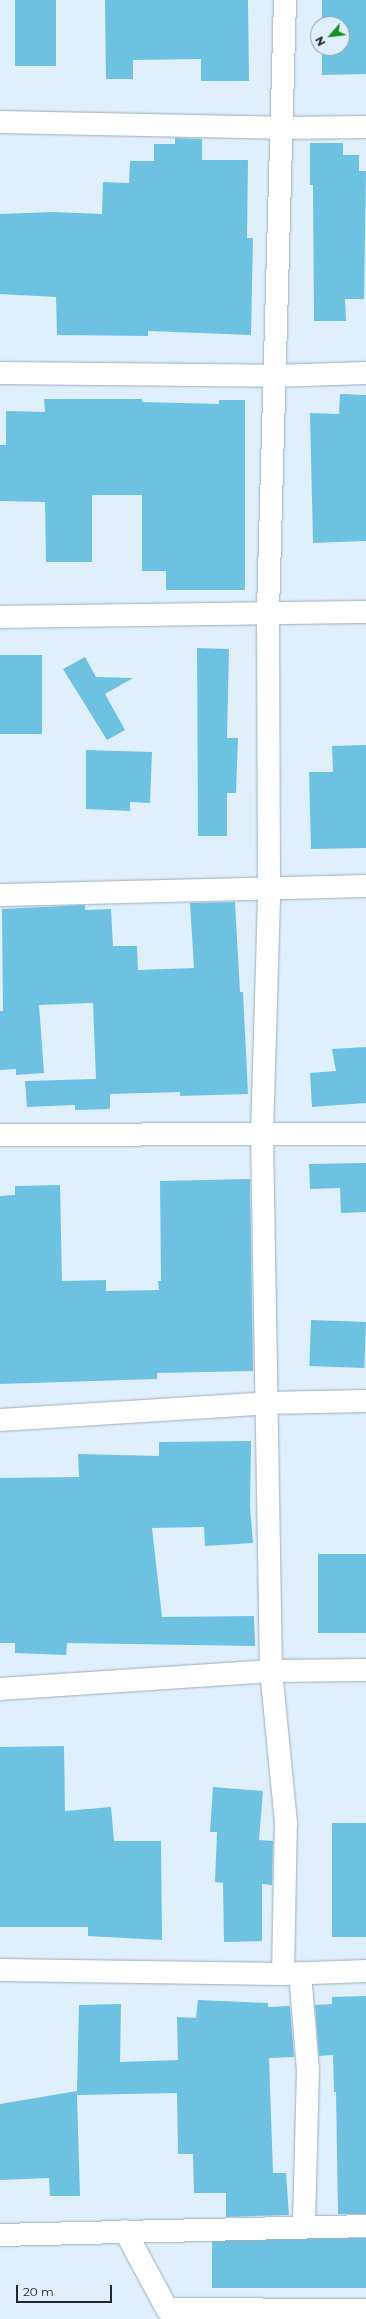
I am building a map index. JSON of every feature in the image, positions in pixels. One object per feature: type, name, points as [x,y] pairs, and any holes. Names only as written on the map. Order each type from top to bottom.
[{"type":"street","points":[[285,0],[280,128],[268,612],[269,891],[262,1134],[270,1671],[286,1823],[292,1973],[308,2070],[304,2227]]},
{"type":"street","points":[[0,122],[280,128],[366,127]]},
{"type":"street","points":[[0,373],[274,376],[366,373]]},
{"type":"street","points":[[0,616],[366,612]]},
{"type":"street","points":[[0,895],[269,891],[366,886]]},
{"type":"street","points":[[0,1135],[366,1134]]},
{"type":"street","points":[[0,1420],[267,1403],[366,1401]]},
{"type":"street","points":[[0,1689],[270,1671],[366,1670]]},
{"type":"street","points":[[0,1970],[292,1973],[366,1971]]},
{"type":"street","points":[[0,2234],[366,2226]]},
{"type":"street","points":[[125,2231],[167,2309],[366,2310]]},
{"type":"building","points":[[15,0],[56,0],[56,66],[15,66]]},
{"type":"building","points":[[105,0],[248,0],[249,81],[201,81],[201,59],[133,60],[133,79],[106,79]]},
{"type":"building","points":[[322,0],[366,0],[366,74],[322,75],[322,56],[350,56],[350,16],[322,16]]},
{"type":"building","points":[[175,138],[202,139],[202,160],[248,160],[247,238],[253,238],[251,335],[148,331],[148,336],[57,335],[56,297],[0,294],[0,214],[53,212],[102,214],[103,182],[129,183],[130,161],[154,161],[154,144],[175,144]]},
{"type":"building","points":[[310,143],[343,143],[343,155],[359,155],[359,171],[366,171],[364,299],[345,299],[346,321],[314,321],[313,185],[310,185]]},
{"type":"building","points":[[340,394],[366,395],[366,541],[313,543],[310,413],[339,414]]},
{"type":"building","points":[[44,399],[142,399],[142,402],[219,404],[219,400],[245,400],[245,590],[166,590],[166,571],[142,571],[142,495],[92,495],[92,562],[46,562],[45,502],[0,501],[0,445],[6,445],[6,411],[45,412]]},
{"type":"building","points":[[197,648],[229,649],[227,738],[238,738],[236,793],[227,793],[227,836],[198,836]]},
{"type":"building","points":[[0,655],[42,655],[42,734],[0,734]]},
{"type":"building","points":[[85,657],[96,677],[133,678],[105,694],[125,730],[107,740],[63,669]]},
{"type":"building","points":[[366,745],[366,848],[311,849],[309,772],[333,772],[332,746]]},
{"type":"building","points":[[86,750],[152,752],[150,803],[130,802],[130,811],[86,809]]},
{"type":"building","points":[[235,902],[240,992],[243,992],[248,1094],[180,1096],[180,1092],[110,1094],[110,1109],[75,1110],[75,1105],[27,1107],[25,1081],[96,1079],[93,1003],[39,1005],[44,1073],[16,1075],[16,1069],[0,1070],[0,1011],[3,1011],[2,909],[85,905],[85,910],[111,909],[113,946],[137,946],[138,970],[194,968],[190,903]]},
{"type":"building","points":[[366,1047],[366,1103],[312,1107],[310,1073],[336,1071],[332,1049]]},
{"type":"building","points":[[366,1163],[366,1212],[341,1213],[340,1188],[310,1189],[309,1164]]},
{"type":"building","points":[[250,1179],[253,1371],[157,1373],[157,1379],[0,1384],[0,1196],[15,1195],[15,1186],[60,1185],[62,1281],[106,1280],[106,1291],[159,1290],[158,1281],[161,1281],[160,1181]]},
{"type":"building","points":[[311,1320],[366,1322],[364,1368],[309,1366]]},
{"type":"building","points":[[251,1441],[250,1507],[253,1543],[205,1546],[204,1527],[152,1528],[162,1617],[254,1616],[255,1646],[67,1643],[66,1655],[15,1653],[15,1643],[0,1643],[0,1478],[79,1477],[78,1454],[159,1456],[159,1442]]},
{"type":"building","points":[[318,1554],[366,1554],[366,1633],[318,1633]]},
{"type":"building","points":[[64,1746],[65,1811],[111,1807],[114,1841],[161,1841],[162,1940],[88,1936],[88,1927],[0,1927],[0,1747]]},
{"type":"building","points":[[213,1787],[263,1791],[259,1840],[273,1841],[272,1885],[262,1884],[262,1941],[224,1942],[223,1883],[215,1882],[217,1832],[210,1832]]},
{"type":"building","points":[[332,1823],[366,1823],[366,1937],[332,1937]]},
{"type":"building","points":[[366,1996],[366,2214],[338,2214],[336,2092],[334,2092],[333,2055],[319,2056],[315,2005],[332,2004],[332,1997]]},
{"type":"building","points":[[198,2000],[268,2003],[268,2007],[290,2006],[294,2057],[269,2058],[273,2173],[286,2173],[289,2215],[226,2217],[226,2193],[194,2193],[193,2154],[178,2154],[177,2093],[77,2095],[80,2196],[50,2196],[49,2178],[0,2180],[0,2104],[77,2091],[79,2005],[121,2004],[120,2062],[178,2060],[177,2017],[196,2018]]},
{"type":"building","points":[[212,2238],[366,2238],[366,2288],[212,2288]]}]
